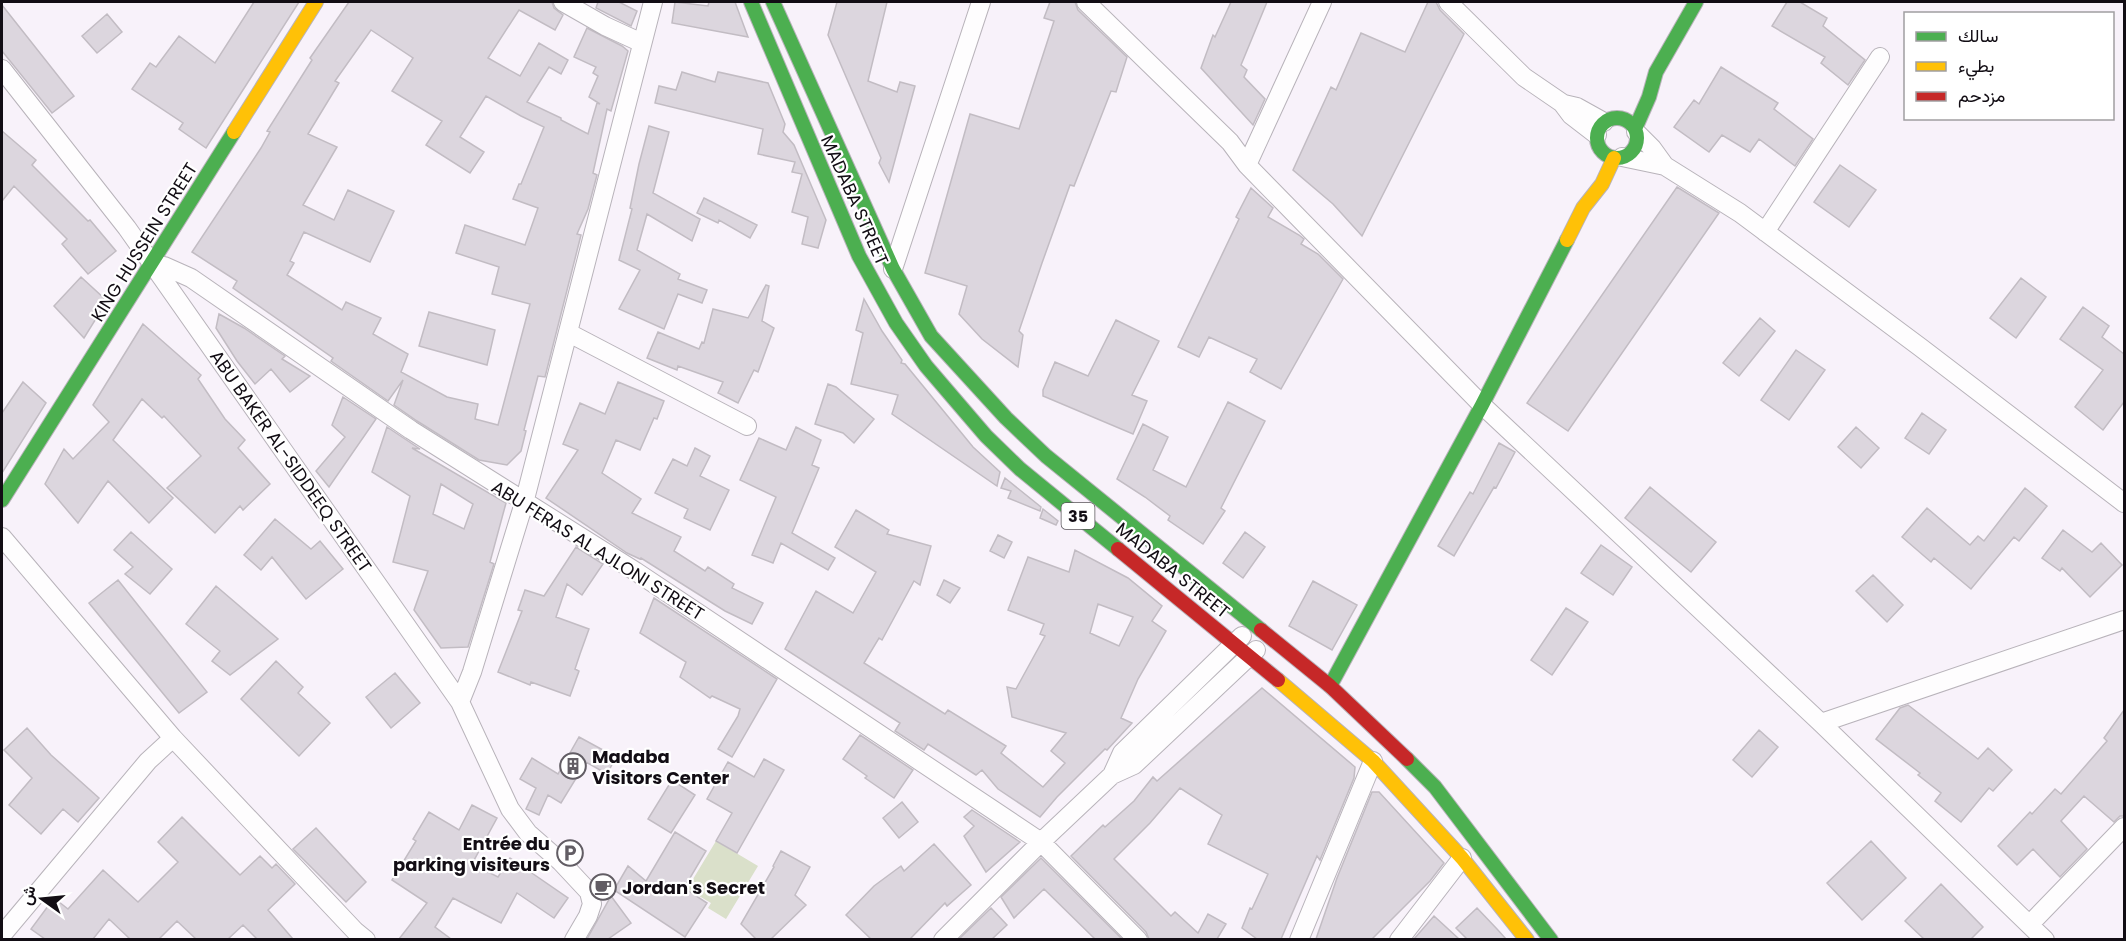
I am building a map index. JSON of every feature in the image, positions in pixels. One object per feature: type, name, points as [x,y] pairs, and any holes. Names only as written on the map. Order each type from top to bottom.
[{"type":"main road","name":"KING HUSSEIN STREET","points":[[2,500],[153,264],[316,2]]},
{"type":"main road","name":"MADABA STREET","points":[[751,2],[859,256],[896,323],[926,366],[986,436],[1020,469],[1235,644],[1373,761],[1462,858],[1527,939]]},
{"type":"main road","name":"MADABA STREET","points":[[773,2],[893,269],[931,336],[1006,417],[1046,456],[1330,686],[1435,787],[1551,939]]},
{"type":"main road","points":[[1603,131],[1607,155],[1618,157],[1629,153],[1634,147],[1637,140],[1636,131],[1656,72],[1695,2]]},
{"type":"main road","points":[[1636,90],[1656,72]]},
{"type":"main road","points":[[1593,167],[1603,131],[1624,103]]},
{"type":"main road","points":[[1603,131],[1625,120],[1636,131]]},
{"type":"main road","points":[[1330,686],[1482,405],[1583,207],[1602,184],[1618,157]]},
{"type":"main road","points":[[1583,207],[1587,184]]},
{"type":"street","points":[[563,2],[605,26],[642,43]]},
{"type":"street","points":[[460,702],[472,672],[524,503],[653,2]]},
{"type":"street","points":[[893,269],[981,2]]},
{"type":"street","points":[[1086,2],[1230,142],[1247,165],[1482,405],[1821,723],[2045,939]]},
{"type":"street","points":[[1247,165],[1322,2]]},
{"type":"street","points":[[1448,2],[1524,77],[1562,103],[1577,107],[1603,131]]},
{"type":"street","points":[[1766,232],[1880,57]]},
{"type":"street","name":"ABU BAKER AL-SIDDEEQ STREET","points":[[2,69],[128,228],[460,702],[510,809],[528,832],[589,892],[592,904],[588,916],[574,939]]},
{"type":"street","points":[[1636,131],[1665,166]]},
{"type":"street","points":[[1618,157],[1665,166],[1740,213],[2124,503]]},
{"type":"street","name":"ABU FERAS AL AJLONI STREET","points":[[153,264],[164,266],[191,278],[411,430],[635,571],[1041,842],[1138,939]]},
{"type":"street","points":[[569,333],[747,426]]},
{"type":"street","points":[[2,537],[173,738],[355,932],[366,939]]},
{"type":"street","points":[[1821,723],[2124,620]]},
{"type":"street","points":[[1112,775],[1122,753],[1253,624]]},
{"type":"street","points":[[943,939],[1112,775],[1134,765],[1269,637]]},
{"type":"street","points":[[2,935],[148,761],[173,738]]},
{"type":"street","points":[[1299,939],[1373,761]]},
{"type":"street","points":[[2030,924],[2124,827]]},
{"type":"street","points":[[1399,939],[1462,858]]},
{"type":"green space","points":[[716,841],[758,866],[726,919],[708,908],[711,903],[687,889]]},
{"type":"building","points":[[254,2],[299,2],[206,148],[179,129],[183,123],[132,89],[150,63],[156,67],[179,36],[215,63]]},
{"type":"building","points":[[349,2],[552,2],[554,8],[563,15],[555,30],[519,10],[488,58],[520,76],[539,43],[568,60],[561,74],[549,67],[527,102],[588,134],[597,103],[600,104],[589,97],[598,76],[593,73],[596,67],[574,57],[587,28],[628,51],[611,111],[607,109],[593,173],[597,175],[588,209],[577,234],[581,235],[545,377],[538,376],[521,451],[507,465],[479,460],[417,421],[394,405],[403,380],[388,401],[331,361],[333,358],[233,288],[237,281],[192,252],[261,148],[270,132],[267,131],[312,60],[310,58]],"holes":[[[371,30],[413,58],[392,91],[442,121],[426,145],[470,173],[484,152],[460,137],[486,96],[544,127],[513,199],[538,208],[525,245],[465,225],[456,253],[499,267],[492,294],[530,304],[498,425],[475,419],[478,404],[447,397],[401,372],[408,354],[373,334],[381,318],[346,302],[342,310],[287,275],[294,263],[290,261],[304,232],[370,262],[394,211],[348,190],[334,220],[303,205],[337,147],[308,134],[339,83],[335,81]]]},
{"type":"building","points":[[598,2],[619,2],[637,11],[631,26],[596,8]]},
{"type":"building","points":[[675,2],[708,6],[709,2],[735,2],[748,37],[672,23]]},
{"type":"building","points":[[837,2],[887,2],[868,81],[897,92],[900,82],[915,86],[889,182],[879,163],[881,158],[828,35]]},
{"type":"building","points":[[1050,2],[1075,2],[1078,10],[1127,57],[1116,92],[1111,91],[1074,186],[1070,185],[1042,263],[1019,331],[1023,335],[1018,367],[982,339],[959,314],[967,286],[925,273],[970,114],[1019,129],[1054,21],[1044,18]]},
{"type":"building","points":[[1231,2],[1267,2],[1241,65],[1247,70],[1244,77],[1265,99],[1253,125],[1201,68],[1213,35],[1215,37]]},
{"type":"building","points":[[1428,2],[1436,2],[1440,10],[1464,34],[1362,236],[1333,204],[1293,170],[1331,87],[1336,90],[1361,33],[1405,52]]},
{"type":"building","points":[[1787,2],[1800,2],[1827,18],[1823,26],[1865,60],[1848,85],[1821,63],[1825,57],[1772,26]]},
{"type":"building","points":[[2,5],[74,96],[52,113],[2,51]]},
{"type":"building","points":[[107,14],[122,32],[97,53],[82,36]]},
{"type":"building","points":[[1721,67],[1778,103],[1774,109],[1813,139],[1795,166],[1759,139],[1750,152],[1722,135],[1709,152],[1674,127],[1694,100],[1699,104]]},
{"type":"building","points":[[682,72],[715,82],[718,72],[768,83],[785,124],[783,132],[794,145],[826,220],[818,248],[802,244],[808,217],[792,212],[802,174],[792,172],[795,162],[758,154],[763,129],[655,103],[659,86],[676,90]]},
{"type":"building","points":[[649,126],[669,132],[653,193],[700,219],[692,241],[647,214],[637,250],[680,274],[678,279],[707,290],[702,303],[678,294],[664,329],[619,309],[640,270],[619,260]]},
{"type":"building","points":[[2,131],[36,160],[32,165],[88,221],[90,220],[116,251],[88,274],[62,244],[67,239],[14,186],[2,201]]},
{"type":"building","points":[[1840,165],[1876,190],[1849,227],[1814,202]]},
{"type":"building","points":[[1677,187],[1719,213],[1568,431],[1527,403]]},
{"type":"building","points":[[1251,188],[1273,208],[1268,217],[1304,239],[1301,244],[1318,254],[1343,279],[1281,389],[1250,372],[1257,359],[1209,337],[1199,357],[1178,347],[1239,219],[1236,217]]},
{"type":"building","points":[[704,198],[757,225],[750,238],[719,220],[718,223],[697,213]]},
{"type":"building","points":[[81,277],[107,301],[84,338],[54,306]]},
{"type":"building","points":[[2021,278],[2046,297],[2016,338],[1990,318]]},
{"type":"building","points":[[766,285],[769,286],[762,321],[774,328],[758,372],[754,370],[738,403],[718,393],[723,382],[678,366],[677,370],[647,358],[658,332],[699,349],[702,342],[704,343],[713,309],[748,318]]},
{"type":"building","points":[[864,299],[902,360],[901,363],[905,364],[973,447],[1000,472],[997,486],[892,414],[898,395],[851,384],[863,333],[856,330]]},
{"type":"building","points":[[2083,307],[2109,326],[2102,337],[2124,354],[2124,402],[2103,430],[2075,407],[2103,370],[2060,339]]},
{"type":"building","points":[[429,312],[495,330],[487,365],[419,346]]},
{"type":"building","points":[[219,314],[244,328],[285,356],[282,359],[310,376],[290,392],[271,369],[255,384],[216,328]]},
{"type":"building","points":[[1760,318],[1775,331],[1739,376],[1723,363]]},
{"type":"building","points":[[1116,320],[1159,341],[1132,395],[1147,401],[1133,434],[1043,396],[1043,390],[1055,362],[1088,376]]},
{"type":"building","points":[[143,324],[201,375],[198,379],[225,419],[245,440],[238,448],[270,484],[243,510],[240,506],[215,533],[167,488],[201,456],[164,416],[162,418],[142,399],[113,440],[173,498],[149,523],[108,481],[78,523],[45,484],[64,449],[73,459],[109,422],[93,405]]},
{"type":"building","points":[[1796,350],[1825,370],[1789,420],[1761,400]]},
{"type":"building","points":[[23,382],[46,403],[2,473],[2,413]]},
{"type":"building","points":[[618,382],[664,401],[640,450],[616,440],[602,473],[641,499],[632,513],[681,537],[674,551],[705,571],[708,567],[734,584],[732,588],[763,603],[752,624],[725,611],[641,558],[627,553],[546,498],[578,450],[563,444],[580,403],[605,414]]},
{"type":"building","points":[[828,384],[836,387],[874,419],[854,443],[843,433],[815,424]]},
{"type":"building","points":[[343,397],[376,419],[329,487],[316,471],[345,437],[332,425]]},
{"type":"building","points":[[1228,402],[1265,421],[1221,508],[1225,511],[1203,544],[1168,520],[1170,516],[1145,497],[1117,479],[1143,424],[1168,437],[1153,470],[1186,487]]},
{"type":"building","points":[[1922,413],[1946,430],[1929,454],[1905,438]]},
{"type":"building","points":[[387,427],[420,449],[412,448],[506,503],[490,562],[494,564],[468,647],[441,648],[414,610],[428,571],[393,562],[410,496],[372,472]],"holes":[[[441,484],[473,504],[464,529],[433,514]]]},
{"type":"building","points":[[796,427],[821,440],[812,465],[819,468],[792,533],[835,558],[828,570],[781,543],[773,563],[752,555],[776,497],[740,480],[759,438],[786,450]]},
{"type":"building","points":[[1856,427],[1879,448],[1861,468],[1838,447]]},
{"type":"building","points":[[1499,443],[1515,452],[1496,488],[1494,487],[1454,556],[1438,546],[1470,492],[1473,494]]},
{"type":"building","points":[[695,448],[710,456],[700,476],[729,490],[710,530],[684,518],[688,509],[655,493],[673,459],[687,466]]},
{"type":"building","points":[[1005,478],[1041,507],[1040,511],[1008,498],[1011,491],[1001,488]]},
{"type":"building","points":[[1650,487],[1716,542],[1691,572],[1625,518]]},
{"type":"building","points":[[2025,488],[2047,506],[2019,541],[2014,537],[1971,589],[1934,558],[1931,562],[1902,537],[1927,508],[1970,545],[1978,536],[1984,541]]},
{"type":"building","points":[[1043,509],[1058,521],[1056,525],[1040,518]]},
{"type":"building","points":[[856,510],[889,530],[887,534],[931,546],[920,585],[914,581],[882,640],[879,638],[864,663],[945,714],[948,710],[1006,746],[1001,753],[1043,787],[1065,763],[1051,751],[1066,733],[1012,717],[1007,687],[1016,689],[1045,636],[1040,634],[1044,624],[1008,610],[1028,557],[1069,572],[1075,550],[1128,578],[1162,606],[1152,621],[1166,631],[1138,679],[1121,718],[1132,723],[1057,797],[1040,817],[998,789],[982,770],[976,775],[928,744],[924,750],[895,731],[900,723],[785,649],[816,591],[853,613],[876,572],[835,547]],"holes":[[[1098,604],[1133,617],[1119,646],[1090,633]]]},
{"type":"building","points":[[275,519],[311,549],[320,541],[343,569],[306,599],[272,557],[261,570],[244,555]]},
{"type":"building","points":[[2063,530],[2092,552],[2101,543],[2122,565],[2090,597],[2062,568],[2060,571],[2042,558]]},
{"type":"building","points":[[131,532],[172,569],[150,594],[125,574],[133,567],[114,550]]},
{"type":"building","points":[[1245,532],[1265,547],[1243,578],[1223,563]]},
{"type":"building","points":[[998,535],[1012,542],[1004,558],[990,551]]},
{"type":"building","points":[[1601,545],[1632,567],[1613,595],[1581,573]]},
{"type":"building","points":[[576,547],[603,564],[582,595],[567,584],[556,617],[589,629],[575,669],[579,671],[570,696],[531,682],[530,685],[498,672],[522,611],[518,610],[525,590],[544,596]]},
{"type":"building","points":[[1873,575],[1903,605],[1887,622],[1856,591]]},
{"type":"building","points":[[118,580],[207,692],[179,713],[89,603]]},
{"type":"building","points":[[944,580],[960,588],[950,603],[937,595]]},
{"type":"building","points":[[1313,581],[1357,605],[1332,650],[1289,626]]},
{"type":"building","points":[[216,586],[278,639],[230,675],[212,661],[220,651],[186,624]]},
{"type":"building","points":[[654,598],[777,679],[732,757],[718,749],[740,709],[712,696],[710,698],[680,677],[686,662],[640,633]]},
{"type":"building","points":[[1566,608],[1588,622],[1552,675],[1531,660]]},
{"type":"building","points":[[276,661],[303,687],[298,693],[330,723],[299,756],[241,699]]},
{"type":"building","points":[[395,673],[420,703],[391,728],[366,697]]},
{"type":"building","points":[[1262,688],[1355,767],[1354,778],[1320,860],[1317,856],[1281,939],[1257,939],[1242,928],[1268,874],[1208,844],[1222,815],[1180,788],[1150,823],[1114,859],[1171,916],[1175,912],[1198,933],[1208,914],[1226,924],[1217,939],[1149,939],[1146,932],[1071,856],[1103,825],[1105,827],[1134,801],[1153,777],[1157,781]]},
{"type":"building","points":[[1908,705],[1978,759],[1988,748],[2012,770],[1993,791],[1989,788],[1961,822],[1935,801],[1941,793],[1918,775],[1920,773],[1876,739],[1900,708]]},
{"type":"building","points":[[2124,710],[2124,816],[2120,816],[2114,822],[2084,796],[2061,821],[2087,849],[2060,877],[2033,849],[2017,865],[1998,846],[2055,789],[2061,794],[2107,741],[2104,738]]},
{"type":"building","points":[[27,728],[51,755],[99,798],[78,822],[63,809],[41,834],[9,805],[32,778],[4,750]]},
{"type":"building","points":[[1759,730],[1778,747],[1752,777],[1733,760]]},
{"type":"building","points":[[860,735],[913,770],[894,798],[843,759]]},
{"type":"building","name":"Madaba Visitors Center","points":[[579,737],[616,757],[607,774],[586,762],[561,803],[548,795],[539,815],[526,809],[536,788],[520,779],[532,758],[558,774]]},
{"type":"building","points":[[764,759],[784,770],[737,853],[716,841],[732,813],[707,799],[728,762],[754,777]]},
{"type":"building","points":[[672,780],[695,795],[671,833],[648,819]]},
{"type":"building","points":[[1372,792],[1379,792],[1444,863],[1430,881],[1372,939],[1316,939],[1337,878]]},
{"type":"building","points":[[902,802],[918,822],[899,838],[883,818]]},
{"type":"building","points":[[472,805],[497,818],[472,864],[498,877],[510,858],[568,898],[554,918],[517,893],[501,923],[453,898],[435,927],[451,939],[399,939],[427,903],[392,880],[416,841],[413,839],[429,812],[459,830]]},
{"type":"building","points":[[972,810],[1020,842],[986,872],[964,836],[974,826],[964,817]]},
{"type":"building","points":[[182,817],[240,875],[260,856],[272,868],[276,864],[295,884],[268,910],[293,939],[257,939],[243,925],[228,939],[196,939],[177,921],[159,939],[130,939],[109,919],[93,939],[45,939],[31,929],[54,898],[68,909],[103,870],[138,902],[178,862],[158,842]]},
{"type":"building","points":[[316,828],[366,882],[346,902],[293,849]]},
{"type":"building","points":[[675,832],[706,851],[684,888],[707,903],[685,937],[614,890],[628,866],[646,881]]},
{"type":"building","points":[[1871,841],[1906,878],[1862,920],[1827,883]]},
{"type":"building","points":[[934,844],[971,885],[947,906],[945,903],[910,939],[871,939],[846,915],[874,886],[901,866],[904,871]]},
{"type":"building","points":[[781,851],[810,867],[795,895],[806,905],[771,939],[756,939],[741,924]]},
{"type":"building","points":[[1041,858],[1122,939],[1095,939],[1044,889],[1014,918],[1001,897]]},
{"type":"building","points":[[1941,884],[1983,927],[1971,939],[1924,939],[1905,921]]},
{"type":"building","points":[[611,896],[631,923],[608,939],[587,939]]},
{"type":"building","points":[[991,908],[1007,925],[992,939],[959,939]]},
{"type":"building","points":[[1477,908],[1506,939],[1467,939],[1456,928]]},
{"type":"building","points":[[1434,916],[1459,939],[1414,939]]},
{"type":"traffic: fast","points":[[751,2],[859,256],[896,323],[926,366],[986,436],[1020,469],[1118,549]]},
{"type":"traffic: fast","points":[[773,2],[893,269],[931,336],[1006,418],[1046,456],[1261,630]]},
{"type":"traffic: fast","points":[[1635,129],[1649,97],[1656,72],[1696,2]]},
{"type":"traffic: fast","points":[[1617,118],[1631,124],[1637,138],[1631,152],[1617,158],[1603,152],[1597,138],[1603,124],[1617,118]]},
{"type":"traffic: fast","points":[[2,500],[234,132]]},
{"type":"traffic: fast","points":[[1330,686],[1482,405],[1567,240]]},
{"type":"traffic: fast","points":[[1407,759],[1435,787],[1551,940]]},
{"type":"traffic: slow","points":[[234,132],[316,2]]},
{"type":"traffic: slow","points":[[1567,240],[1583,208],[1602,184],[1614,158]]},
{"type":"traffic: slow","points":[[1278,680],[1373,761],[1462,858],[1527,940]]},
{"type":"traffic: jam","points":[[1118,549],[1278,680]]},
{"type":"traffic: jam","points":[[1261,630],[1330,686],[1407,759]]},
{"type":"place","name":"Madaba Visitors Center","points":[[573,766]]},
{"type":"place","name":"Entrée du parking visiteurs","points":[[570,853]]},
{"type":"place","name":"Jordan's Secret","points":[[603,887]]}]
